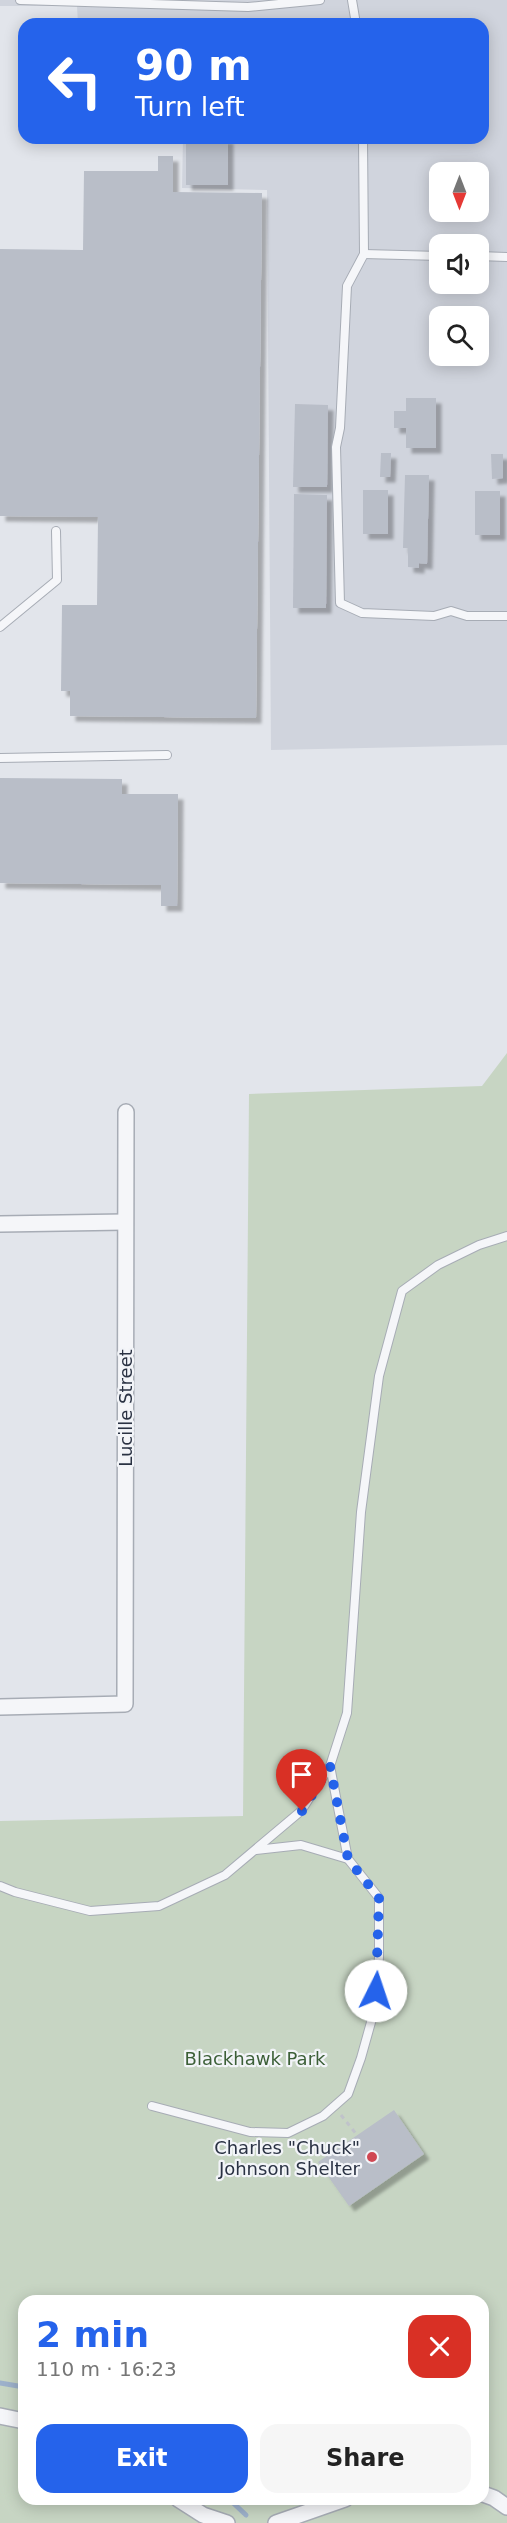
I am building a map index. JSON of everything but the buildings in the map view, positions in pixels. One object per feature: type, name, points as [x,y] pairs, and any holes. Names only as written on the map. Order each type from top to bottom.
[{"type":"street","name":"Lucille Street","points":[[0,1707],[125,1704],[126,1112]]},
{"type":"street","points":[[0,1224],[125,1222]]},
{"type":"street","points":[[0,2416],[18,2420]]},
{"type":"street","points":[[489,2496],[507,2507]]},
{"type":"street","points":[[187,2505],[203,2516],[226,2523]]},
{"type":"street","points":[[276,2523],[328,2505]]},
{"type":"lane","points":[[20,0],[248,7],[320,0]]},
{"type":"lane","points":[[352,0],[355,18]]},
{"type":"lane","points":[[363,144],[364,254],[347,285],[340,428],[336,447],[340,603],[362,613],[434,616],[452,611],[467,616],[507,616]]},
{"type":"lane","points":[[364,254],[429,256]]},
{"type":"lane","points":[[489,256],[507,257]]},
{"type":"lane","points":[[0,627],[57,580],[56,531]]},
{"type":"lane","points":[[0,758],[167,754]]},
{"type":"lane","points":[[0,1886],[90,1911],[159,1906],[225,1875],[302,1811],[330,1766],[347,1713],[361,1512],[379,1376],[402,1291],[438,1265],[479,1245],[507,1236]]},
{"type":"lane","points":[[152,2106],[250,2132],[288,2133],[323,2116],[348,2094],[362,2058],[375,2008],[379,1957],[379,1898],[348,1859],[330,1766]]},
{"type":"lane","points":[[255,1850],[301,1845],[348,1859]]},
{"type":"path","points":[[334,2106],[357,2135]]},
{"type":"shaded area","points":[[0,0],[507,0],[507,745],[271,750],[267,190],[182,188],[183,144],[489,144],[489,18],[78,18],[77,6],[0,6]]},
{"type":"green space","name":"Blackhawk Park","points":[[507,1053],[507,2523],[0,2523],[0,1821],[243,1816],[249,1094],[482,1086]]},
{"type":"waterway","points":[[0,2383],[18,2386]]},
{"type":"waterway","points":[[235,2505],[246,2515]]},
{"type":"place","name":"Charles \"Chuck\" Johnson Shelter","points":[[372,2157]]},
{"type":"route","points":[[302,1811],[330,1766],[348,1859],[379,1898],[379,1957],[376,1991]]}]
